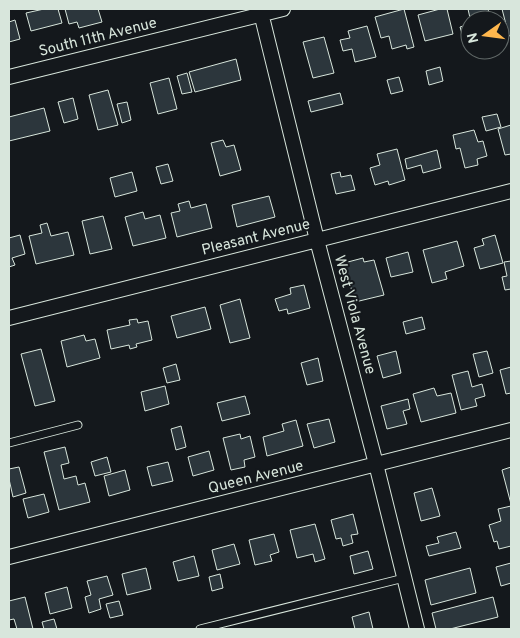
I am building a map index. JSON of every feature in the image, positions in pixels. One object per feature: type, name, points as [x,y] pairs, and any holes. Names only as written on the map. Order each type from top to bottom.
[{"type":"street","name":"South 11th Avenue","points":[[9,77],[261,11],[283,9]]},
{"type":"street","name":"West Viola Avenue","points":[[261,11],[317,240],[417,629]]},
{"type":"street","name":"Pleasant Avenue","points":[[9,318],[511,191]]},
{"type":"street","name":"Queen Avenue","points":[[9,557],[511,430]]},
{"type":"lane","points":[[9,443],[78,426]]},
{"type":"lane","points":[[200,629],[404,578]]},
{"type":"building","points":[[44,9],[58,9],[62,23],[31,31],[26,13]]},
{"type":"building","points":[[65,9],[98,9],[102,22],[79,28],[77,22],[69,24]]},
{"type":"building","points":[[404,9],[414,47],[407,49],[406,45],[392,49],[389,36],[381,38],[375,17]]},
{"type":"building","points":[[447,9],[453,34],[425,41],[418,15]]},
{"type":"building","points":[[468,9],[488,10],[468,10]]},
{"type":"building","points":[[511,9],[510,36],[510,10],[502,10]]},
{"type":"building","points":[[15,20],[20,39],[9,42],[9,22]]},
{"type":"building","points":[[367,26],[376,57],[355,62],[352,49],[343,51],[340,40],[350,38],[348,31]]},
{"type":"building","points":[[324,37],[334,73],[313,78],[303,42]]},
{"type":"building","points":[[236,59],[241,80],[195,92],[189,72]]},
{"type":"building","points":[[440,67],[443,81],[429,85],[426,71]]},
{"type":"building","points":[[187,73],[192,92],[182,94],[177,76]]},
{"type":"building","points":[[399,77],[403,91],[391,94],[387,80]]},
{"type":"building","points":[[169,78],[177,109],[158,114],[150,83]]},
{"type":"building","points":[[108,90],[118,125],[98,130],[89,95]]},
{"type":"building","points":[[340,93],[343,104],[311,112],[308,101]]},
{"type":"building","points":[[73,98],[78,119],[64,123],[58,102]]},
{"type":"building","points":[[127,102],[131,120],[122,123],[117,104]]},
{"type":"building","points":[[44,108],[50,131],[9,141],[9,117]]},
{"type":"building","points":[[497,114],[501,127],[486,131],[482,117]]},
{"type":"building","points":[[511,125],[511,154],[505,155],[498,129]]},
{"type":"building","points":[[474,130],[478,142],[483,141],[487,156],[477,159],[478,165],[465,168],[460,148],[456,149],[453,135]]},
{"type":"building","points":[[223,140],[226,147],[234,145],[241,170],[220,176],[211,143]]},
{"type":"building","points":[[397,149],[405,180],[389,185],[388,181],[375,185],[370,168],[380,165],[377,154]]},
{"type":"building","points":[[437,150],[441,168],[423,173],[421,165],[407,169],[405,159]]},
{"type":"building","points":[[168,164],[173,181],[161,184],[156,167]]},
{"type":"building","points":[[132,172],[137,191],[115,197],[110,178]]},
{"type":"building","points":[[340,172],[341,177],[351,175],[355,190],[336,194],[331,174]]},
{"type":"building","points":[[269,196],[275,217],[237,227],[232,205]]},
{"type":"building","points":[[189,201],[191,208],[206,204],[212,228],[177,237],[171,213],[180,211],[178,204]]},
{"type":"building","points":[[143,212],[145,219],[160,215],[166,238],[133,246],[125,217]]},
{"type":"building","points":[[103,216],[112,249],[90,254],[82,221]]},
{"type":"building","points":[[47,223],[51,236],[68,232],[74,255],[36,264],[29,236],[42,233],[40,225]]},
{"type":"building","points":[[20,235],[25,254],[12,258],[15,265],[9,267],[9,238]]},
{"type":"building","points":[[495,235],[503,263],[480,269],[474,248],[484,245],[482,239]]},
{"type":"building","points":[[457,241],[464,266],[445,272],[447,279],[432,283],[423,250]]},
{"type":"building","points":[[408,252],[413,272],[391,277],[386,258]]},
{"type":"building","points":[[363,258],[364,262],[374,260],[384,295],[355,302],[344,263]]},
{"type":"building","points":[[511,261],[511,289],[505,290],[502,277],[507,276],[504,262]]},
{"type":"building","points":[[304,285],[310,308],[288,314],[287,309],[279,311],[275,299],[291,294],[290,288]]},
{"type":"building","points":[[240,299],[250,338],[230,343],[220,305]]},
{"type":"building","points":[[205,307],[211,329],[177,338],[171,316]]},
{"type":"building","points":[[422,317],[425,329],[406,334],[403,322]]},
{"type":"building","points":[[137,319],[138,323],[148,321],[152,340],[136,344],[137,347],[130,349],[129,345],[111,349],[107,330],[130,325],[129,320]]},
{"type":"building","points":[[84,335],[86,341],[95,339],[100,358],[67,367],[61,341]]},
{"type":"building","points":[[41,349],[55,401],[35,406],[21,354]]},
{"type":"building","points":[[396,351],[401,373],[383,378],[377,356]]},
{"type":"building","points":[[487,351],[493,373],[479,377],[473,354]]},
{"type":"building","points":[[318,358],[323,381],[307,385],[301,363]]},
{"type":"building","points":[[176,364],[180,380],[167,383],[163,368]]},
{"type":"building","points":[[511,367],[511,393],[506,394],[500,370]]},
{"type":"building","points":[[468,371],[472,387],[482,384],[485,396],[475,399],[477,406],[461,410],[452,375]]},
{"type":"building","points":[[165,386],[169,404],[145,411],[141,392]]},
{"type":"building","points":[[434,388],[437,396],[451,393],[456,413],[421,422],[413,394]]},
{"type":"building","points":[[245,396],[250,414],[222,421],[217,403]]},
{"type":"building","points":[[408,399],[410,409],[403,411],[407,424],[387,429],[381,406]]},
{"type":"building","points":[[329,419],[335,442],[314,448],[307,424]]},
{"type":"building","points":[[296,420],[303,446],[267,456],[263,437],[284,431],[282,424]]},
{"type":"building","points":[[181,426],[186,447],[176,450],[171,429]]},
{"type":"building","points":[[240,434],[241,439],[250,436],[255,457],[244,460],[245,467],[231,470],[223,438]]},
{"type":"building","points":[[65,447],[69,463],[61,465],[64,479],[76,476],[78,485],[85,483],[90,502],[59,510],[44,452]]},
{"type":"building","points":[[209,451],[214,470],[193,476],[188,457]]},
{"type":"building","points":[[107,457],[111,472],[95,476],[91,462]]},
{"type":"building","points":[[168,462],[173,481],[152,486],[147,467]]},
{"type":"building","points":[[19,467],[26,493],[13,497],[9,469]]},
{"type":"building","points":[[511,467],[511,504],[502,470]]},
{"type":"building","points":[[125,470],[130,490],[109,496],[104,476]]},
{"type":"building","points":[[432,488],[440,516],[421,521],[414,493]]},
{"type":"building","points":[[44,494],[49,512],[28,518],[23,499]]},
{"type":"building","points":[[511,506],[511,546],[499,549],[497,541],[494,542],[489,525],[501,521],[498,509]]},
{"type":"building","points":[[353,514],[358,534],[351,535],[353,543],[343,546],[341,538],[336,539],[331,520]]},
{"type":"building","points":[[315,524],[325,559],[315,562],[313,554],[297,558],[290,530]]},
{"type":"building","points":[[456,532],[461,548],[429,556],[426,546],[439,543],[437,537]]},
{"type":"building","points":[[274,534],[279,552],[270,555],[272,561],[255,565],[249,540]]},
{"type":"building","points":[[234,544],[240,564],[217,570],[212,550]]},
{"type":"building","points":[[368,551],[373,569],[354,574],[350,556]]},
{"type":"building","points":[[194,556],[199,576],[178,581],[173,562]]},
{"type":"building","points":[[511,563],[511,583],[501,586],[496,567]]},
{"type":"building","points":[[146,568],[151,589],[127,595],[122,574]]},
{"type":"building","points":[[470,568],[476,593],[431,605],[425,580]]},
{"type":"building","points":[[220,574],[223,588],[212,591],[209,577]]},
{"type":"building","points":[[107,576],[113,595],[99,599],[101,609],[89,613],[85,597],[91,595],[87,581]]},
{"type":"building","points":[[67,587],[72,608],[50,614],[45,593]]},
{"type":"building","points":[[25,597],[33,629],[17,629],[14,619],[9,620],[9,601]]},
{"type":"building","points":[[493,597],[498,617],[450,629],[436,629],[432,613]]},
{"type":"building","points":[[119,601],[123,615],[110,618],[106,604]]},
{"type":"building","points":[[369,612],[373,629],[355,629],[352,617]]},
{"type":"building","points":[[54,619],[57,629],[44,629],[42,622]]}]
